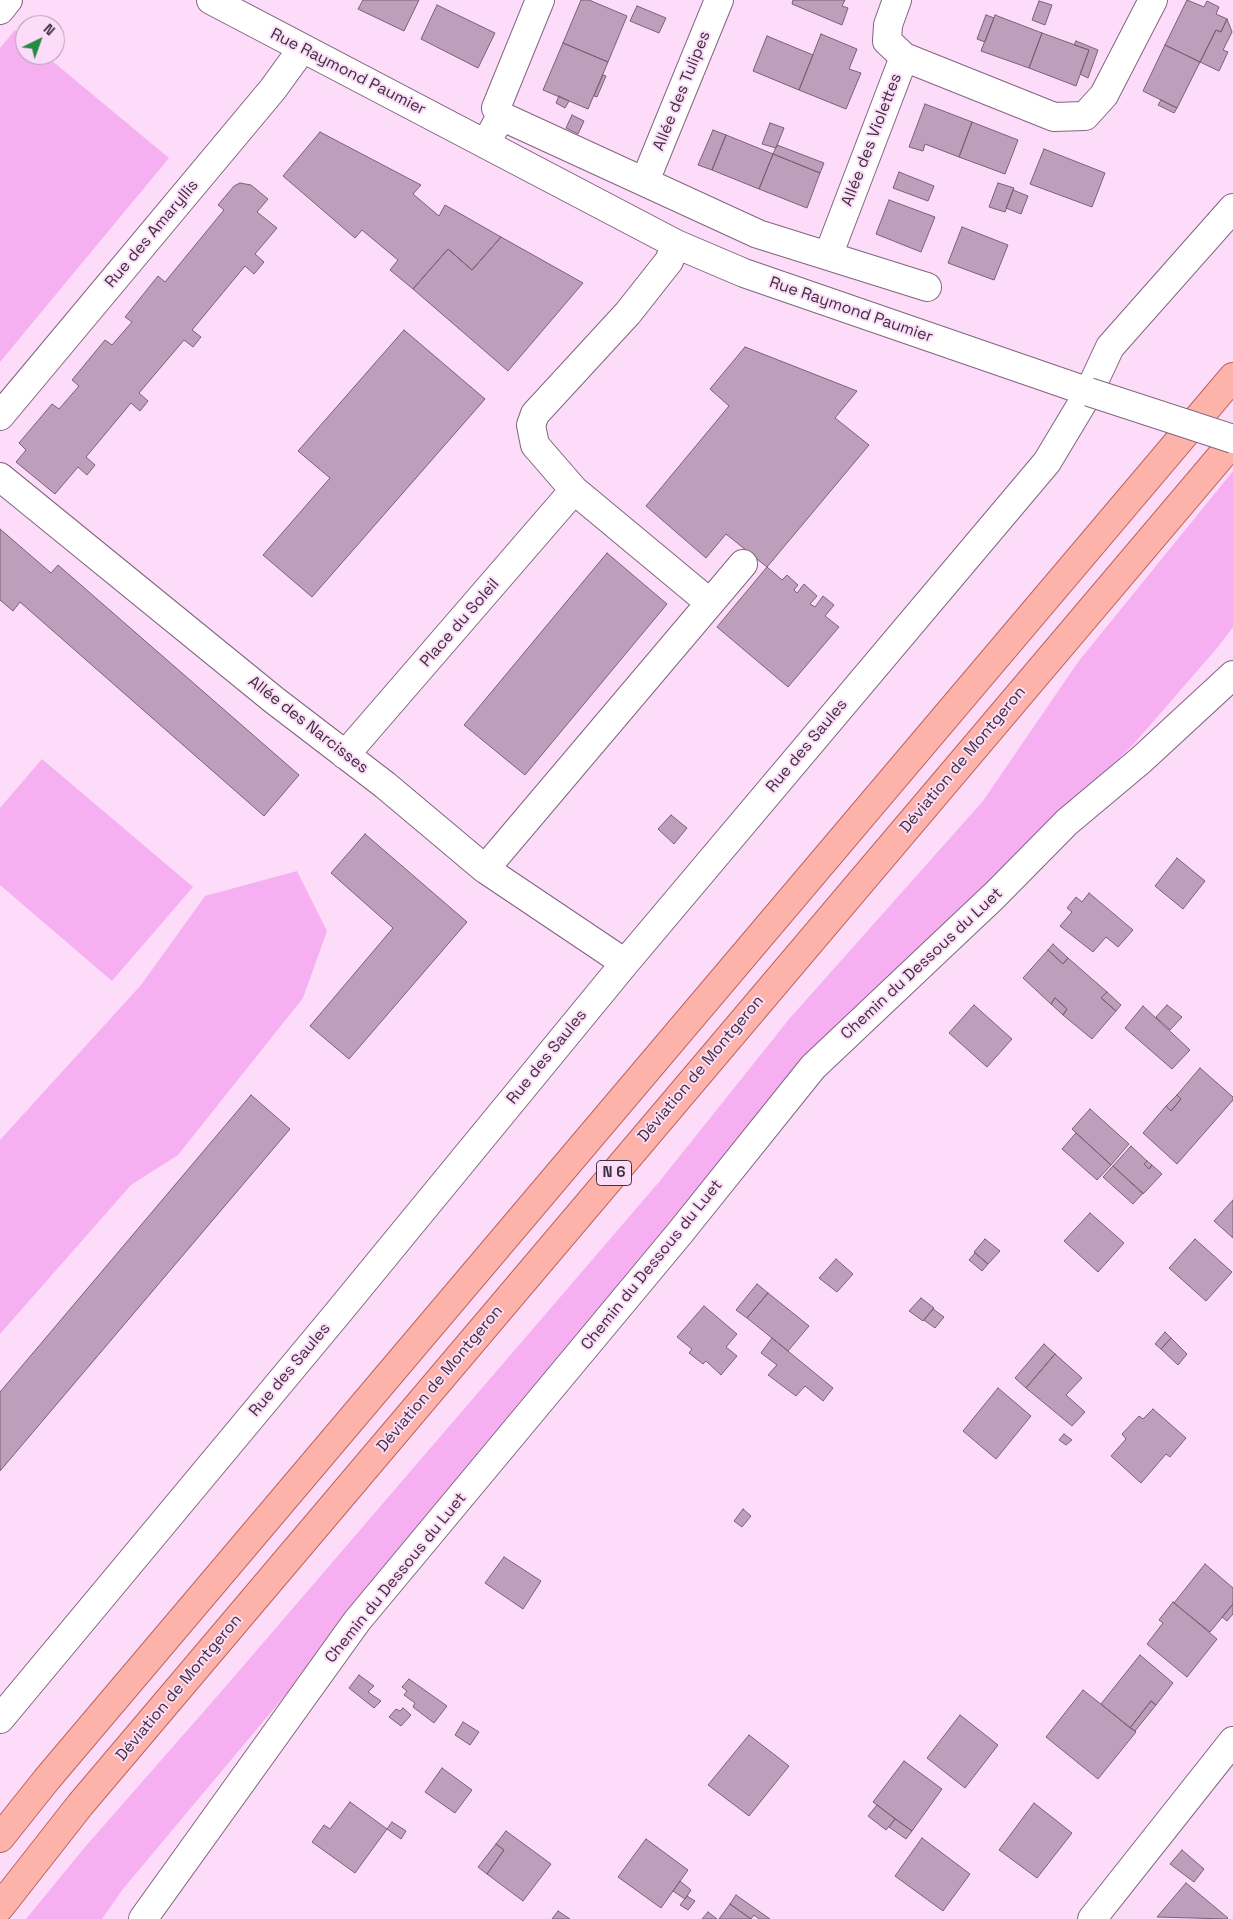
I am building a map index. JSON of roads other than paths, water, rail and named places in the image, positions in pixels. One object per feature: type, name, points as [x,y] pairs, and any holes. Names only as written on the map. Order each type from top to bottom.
[{"type":"main road","name":"N 6","points":[[0,1838],[59,1764],[1233,376]]},
{"type":"main road","name":"Déviation de Montgeron","points":[[0,1907],[80,1805],[1233,440]]},
{"type":"street","points":[[0,10],[8,0]]},
{"type":"street","name":"Rue Raymond Paumier","points":[[211,0],[676,244],[744,274],[1233,440]]},
{"type":"street","points":[[540,0],[496,108],[501,116],[758,234],[927,287]]},
{"type":"street","name":"Allée des Tulipes","points":[[645,181],[719,0]]},
{"type":"street","name":"Allée des Violettes","points":[[828,256],[904,57],[887,41],[888,24],[897,0]]},
{"type":"street","points":[[904,57],[1054,117],[1085,116],[1104,95],[1153,0]]},
{"type":"street","name":"Rue des Amaryllis","points":[[0,416],[273,89],[302,49]]},
{"type":"street","points":[[486,143],[501,116]]},
{"type":"street","name":"Rue des Saules","points":[[0,1719],[324,1329],[624,963],[1047,462],[1089,392],[1110,347],[1233,208]]},
{"type":"street","points":[[676,244],[669,261],[628,313],[535,414],[531,425],[535,445],[574,490],[710,603]]},
{"type":"street","name":"Allée des Narcisses","points":[[0,477],[485,870],[624,963]]},
{"type":"street","name":"Place du Soleil","points":[[345,755],[574,490]]},
{"type":"street","points":[[485,870],[743,564]]},
{"type":"street","name":"Chemin du Dessous du Luet","points":[[143,1919],[357,1621],[679,1234],[813,1067],[995,895],[1066,822],[1142,760],[1233,675]]},
{"type":"street","points":[[1092,1919],[1233,1741]]}]
